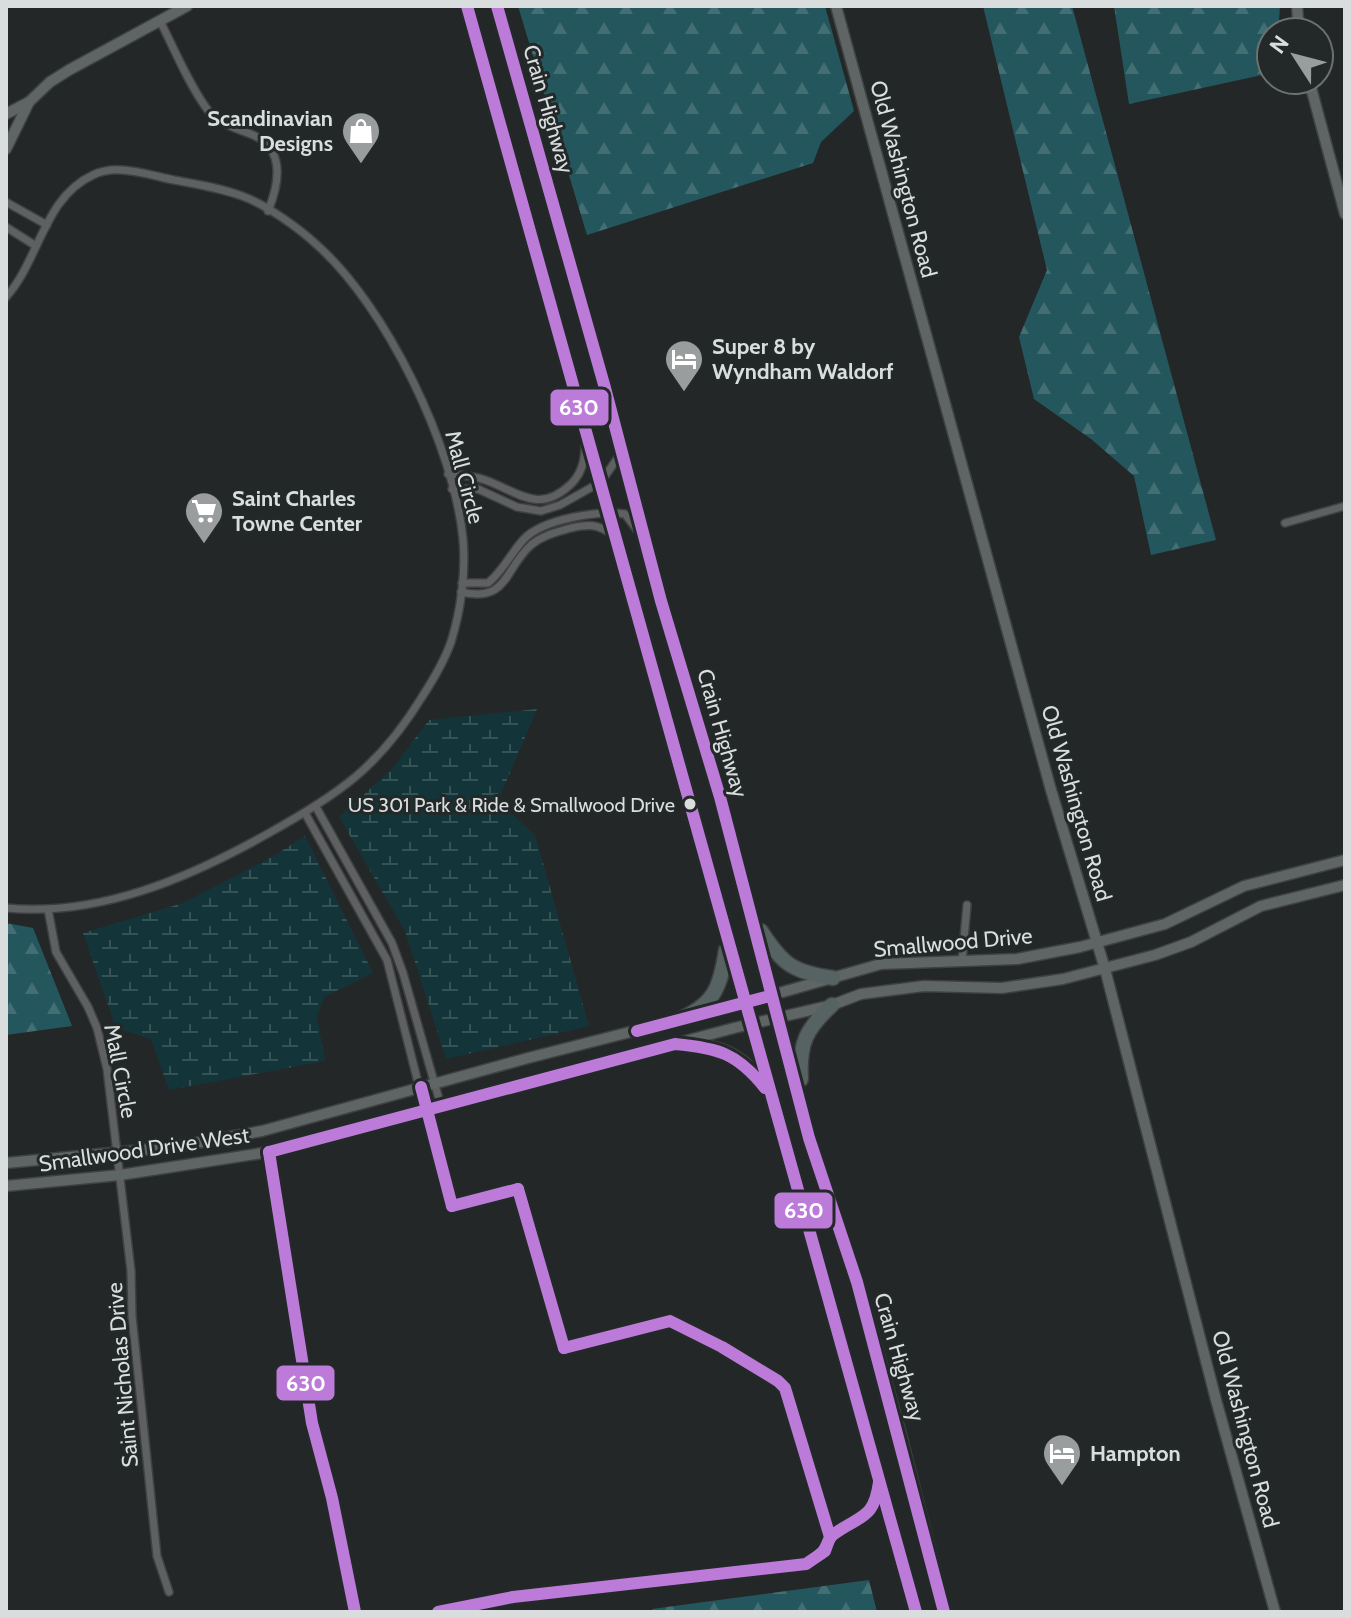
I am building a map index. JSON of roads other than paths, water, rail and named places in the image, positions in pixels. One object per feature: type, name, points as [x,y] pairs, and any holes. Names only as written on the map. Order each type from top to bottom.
[{"type":"highway","points":[[467,6],[916,1612]]},
{"type":"highway","name":"Crain Highway","points":[[497,6],[773,995],[803,1115],[857,1282],[944,1612]]},
{"type":"highway","points":[[752,919],[783,962],[801,972],[833,978]]},
{"type":"highway","points":[[676,1021],[700,1010],[712,998],[723,972],[727,941]]},
{"type":"highway","points":[[803,1115],[800,1067],[803,1041],[814,1023],[832,1005]]},
{"type":"highway","points":[[675,1044],[714,1047],[732,1053],[749,1067],[770,1094]]},
{"type":"main road","points":[[6,114],[29,102],[50,82],[69,70],[187,6]]},
{"type":"main road","name":"Old Washington Road","points":[[836,6],[1105,969],[1216,1400],[1275,1612]]},
{"type":"main road","points":[[1313,96],[1345,214]]},
{"type":"main road","points":[[6,149],[29,102]]},
{"type":"main road","name":"Smallwood Drive","points":[[744,1003],[881,964],[1017,959],[1096,943],[1165,924],[1244,886],[1340,861]]},
{"type":"main road","name":"Smallwood Drive","points":[[750,1025],[832,1005],[861,994],[905,987],[1002,988],[1063,979],[1191,942],[1261,906],[1344,885]]},
{"type":"main road","name":"Smallwood Drive West","points":[[6,1163],[117,1153],[262,1131],[744,1003]]},
{"type":"main road","name":"Smallwood Drive West","points":[[6,1186],[120,1175],[269,1152],[750,1025]]},
{"type":"street","points":[[160,21],[208,111],[227,126],[260,138],[272,152],[279,177],[268,211]]},
{"type":"street","name":"Mall Circle","points":[[6,297],[20,279],[56,207],[94,174],[124,170],[220,190],[251,200],[302,232],[331,258],[385,331],[436,433],[462,535],[461,592],[447,653],[408,720],[368,769],[316,807],[202,868],[163,884],[128,896],[48,909],[6,908]]},
{"type":"street","points":[[6,202],[47,225]]},
{"type":"street","points":[[6,227],[36,246]]},
{"type":"street","points":[[448,474],[484,480],[520,497],[534,500],[556,496],[575,480],[582,467],[585,456],[584,424]]},
{"type":"street","points":[[452,489],[478,489],[517,507],[541,511],[560,505],[601,482],[622,452]]},
{"type":"street","points":[[1285,523],[1345,506]]},
{"type":"street","points":[[462,583],[488,583],[524,539],[540,528],[609,512],[625,514],[636,526],[648,549]]},
{"type":"street","points":[[461,592],[484,595],[495,590],[505,582],[533,544],[549,533],[590,524],[615,536]]},
{"type":"street","points":[[316,807],[392,943],[441,1106]]},
{"type":"street","points":[[305,813],[387,960],[425,1110]]},
{"type":"street","points":[[962,961],[967,905]]},
{"type":"street","name":"Mall Circle","points":[[48,909],[56,952],[88,1007],[102,1046],[117,1153]]},
{"type":"street","name":"Saint Nicholas Drive","points":[[117,1153],[157,1556],[169,1592]]},
{"type":"place","name":"Scandinavian Designs","points":[[361,165]]},
{"type":"place","name":"Super 8 by Wyndham Waldorf","points":[[684,393]]},
{"type":"place","name":"Saint Charles Towne Center","points":[[204,545]]},
{"type":"place","name":"US 301 Park & Ride & Smallwood Drive","points":[[690,804]]},
{"type":"place","name":"Hampton","points":[[1062,1487]]}]
